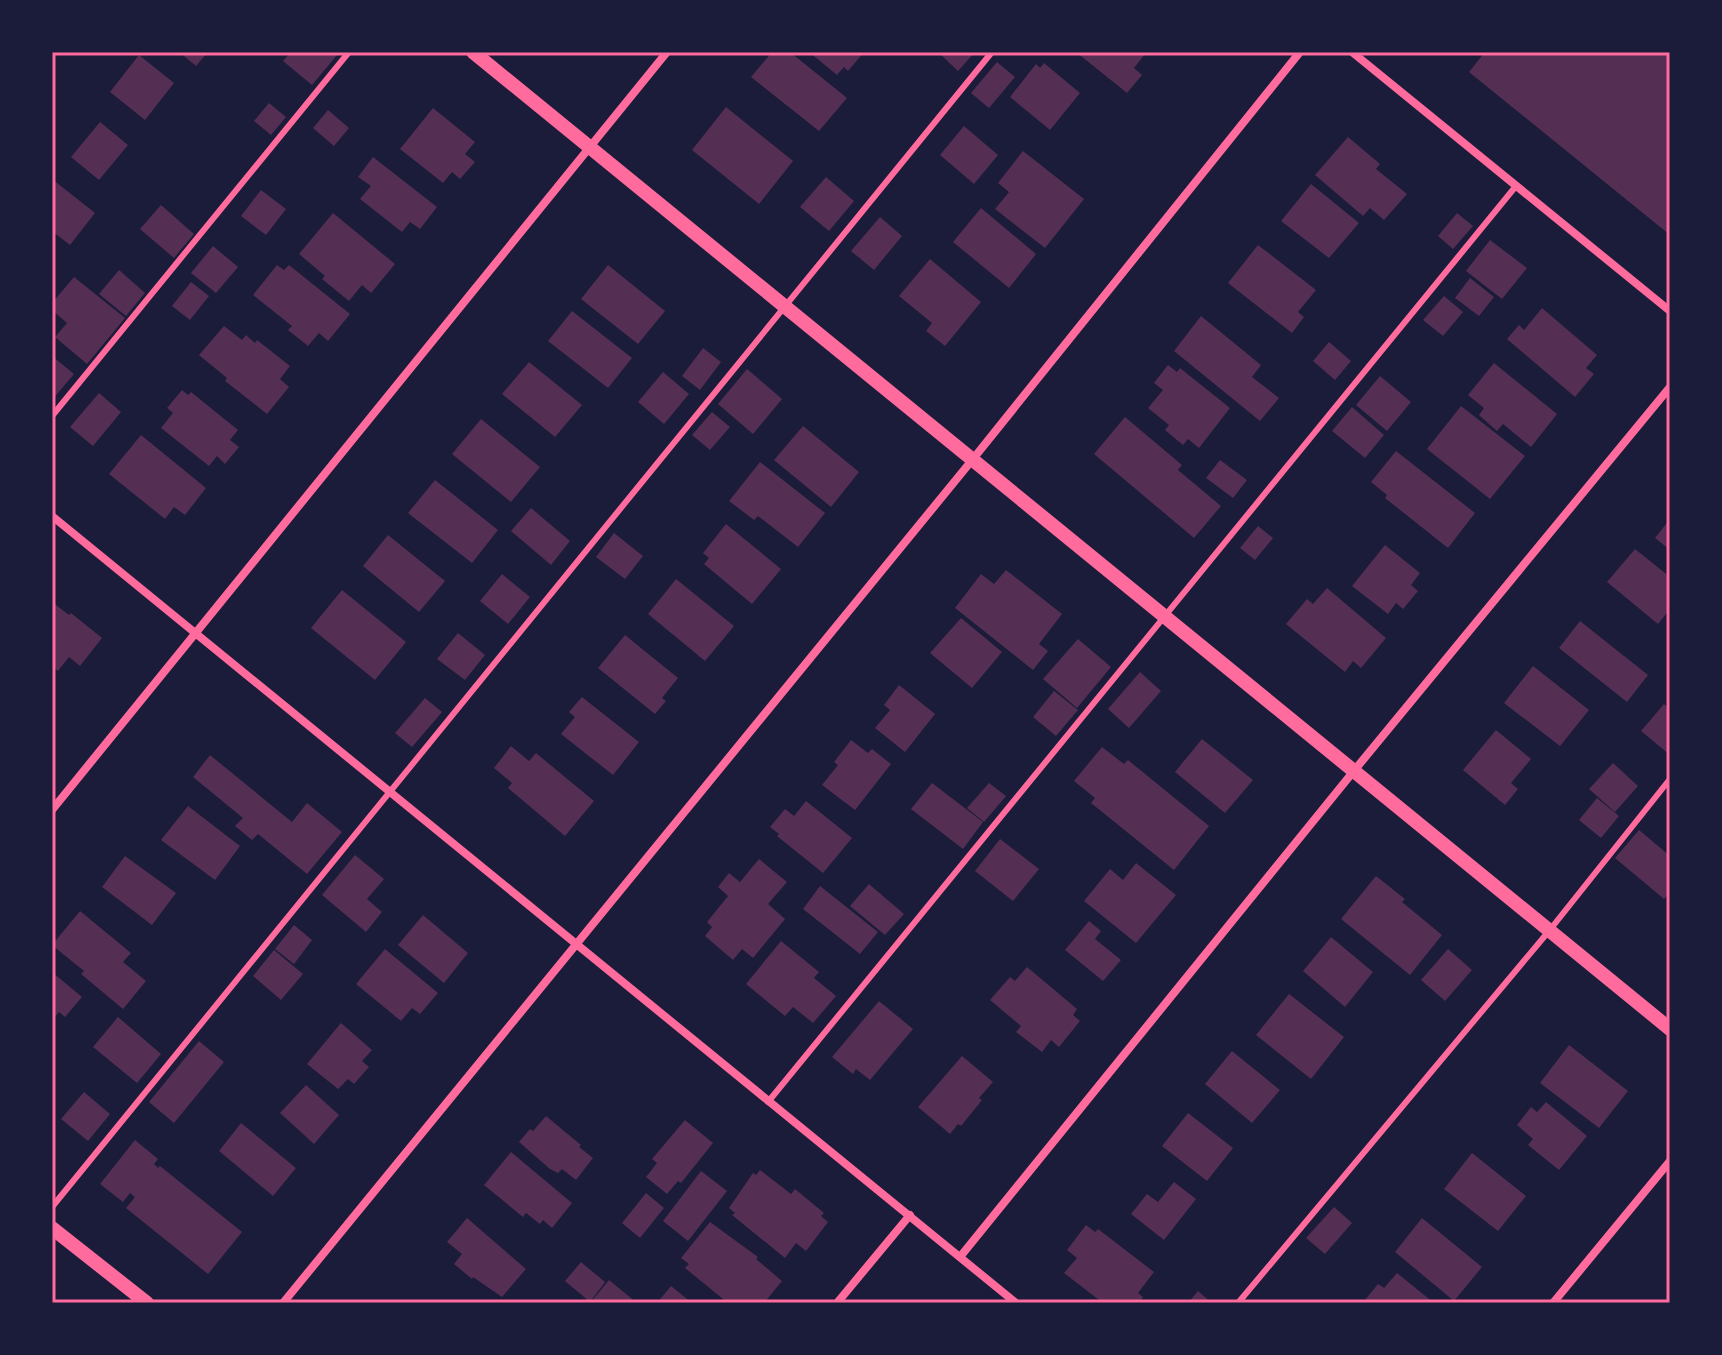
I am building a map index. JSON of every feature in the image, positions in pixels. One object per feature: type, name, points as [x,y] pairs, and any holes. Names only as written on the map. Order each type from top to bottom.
[{"type":"street","points":[[473,52],[1670,1029]]},
{"type":"street","points":[[52,810],[667,52]]},
{"type":"street","points":[[283,1303],[973,459],[1300,52]]},
{"type":"street","points":[[1352,52],[1670,311]]},
{"type":"street","points":[[960,1257],[1670,387]]},
{"type":"street","points":[[52,516],[1016,1303]]},
{"type":"street","points":[[1553,1303],[1670,1161]]},
{"type":"street","points":[[837,1303],[910,1215]]},
{"type":"street","points":[[52,1228],[147,1303]]},
{"type":"lane","points":[[52,416],[349,52]]},
{"type":"lane","points":[[52,1207],[992,52]]},
{"type":"lane","points":[[768,1102],[1516,186]]},
{"type":"lane","points":[[1238,1303],[1549,931],[1670,779]]},
{"type":"building","points":[[179,52],[208,52],[196,66]]},
{"type":"building","points":[[291,52],[333,52],[337,55],[312,85],[283,61]]},
{"type":"building","points":[[772,52],[790,52],[847,98],[819,131],[751,77]]},
{"type":"building","points":[[809,52],[864,52],[848,71],[844,67],[837,75]]},
{"type":"building","points":[[938,52],[975,52],[958,71]]},
{"type":"building","points":[[1076,52],[1142,52],[1145,54],[1134,68],[1142,75],[1127,93]]},
{"type":"building","points":[[1485,52],[1670,52],[1670,235],[1469,72]]},
{"type":"building","points":[[139,55],[174,83],[145,120],[110,92]]},
{"type":"building","points":[[997,62],[1015,77],[989,108],[971,93]]},
{"type":"building","points":[[1044,63],[1080,93],[1050,130],[1010,97],[1036,64],[1040,68]]},
{"type":"building","points":[[269,103],[286,117],[271,135],[254,121]]},
{"type":"building","points":[[726,107],[793,161],[759,204],[692,150]]},
{"type":"building","points":[[433,108],[475,142],[465,154],[475,162],[460,179],[452,172],[443,183],[400,149]]},
{"type":"building","points":[[328,110],[349,128],[334,146],[313,128]]},
{"type":"building","points":[[100,122],[128,145],[99,180],[71,157]]},
{"type":"building","points":[[964,126],[998,155],[974,184],[940,155]]},
{"type":"building","points":[[1348,137],[1380,164],[1376,169],[1407,194],[1384,220],[1370,208],[1363,216],[1315,175]]},
{"type":"building","points":[[1023,151],[1084,199],[1045,248],[995,209],[1009,192],[998,183]]},
{"type":"building","points":[[373,157],[437,207],[420,229],[410,222],[402,232],[360,199],[371,186],[358,177]]},
{"type":"building","points":[[826,177],[854,201],[829,231],[800,207]]},
{"type":"building","points":[[52,179],[95,213],[70,245],[52,231]]},
{"type":"building","points":[[1311,184],[1359,223],[1329,258],[1281,221]]},
{"type":"building","points":[[261,190],[286,209],[266,235],[241,216]]},
{"type":"building","points":[[161,205],[194,234],[174,258],[140,229]]},
{"type":"building","points":[[981,208],[1036,254],[1009,288],[953,242]]},
{"type":"building","points":[[333,213],[395,264],[371,293],[362,285],[349,301],[322,279],[325,276],[299,254]]},
{"type":"building","points":[[1457,213],[1473,226],[1453,249],[1438,236]]},
{"type":"building","points":[[880,217],[902,236],[874,270],[851,251]]},
{"type":"building","points":[[1490,240],[1527,268],[1502,299],[1466,271]]},
{"type":"building","points":[[1258,245],[1316,290],[1298,312],[1304,317],[1292,333],[1228,283]]},
{"type":"building","points":[[213,246],[238,267],[216,293],[191,273]]},
{"type":"building","points":[[930,259],[981,302],[945,346],[926,331],[932,323],[899,296]]},
{"type":"building","points":[[277,265],[284,270],[289,265],[350,314],[328,341],[319,333],[308,346],[288,330],[292,326],[253,295]]},
{"type":"building","points":[[608,265],[665,311],[638,344],[581,299]]},
{"type":"building","points":[[119,270],[145,293],[126,316],[99,294]]},
{"type":"building","points":[[74,277],[125,318],[87,364],[55,337],[67,323],[52,310],[52,303]]},
{"type":"building","points":[[1470,278],[1494,297],[1479,316],[1455,298]]},
{"type":"building","points":[[191,282],[209,296],[190,320],[172,306]]},
{"type":"building","points":[[1444,296],[1463,312],[1443,336],[1423,320]]},
{"type":"building","points":[[1542,308],[1597,355],[1586,368],[1594,374],[1575,397],[1507,339],[1519,325],[1524,330]]},
{"type":"building","points":[[572,311],[632,358],[608,388],[548,341]]},
{"type":"building","points":[[1201,316],[1261,365],[1252,377],[1279,398],[1260,421],[1174,351]]},
{"type":"building","points":[[224,326],[242,340],[246,335],[255,343],[257,340],[290,366],[280,379],[289,387],[267,414],[225,381],[227,378],[199,355]]},
{"type":"building","points":[[1329,342],[1351,361],[1335,380],[1313,361]]},
{"type":"building","points":[[703,348],[721,362],[700,390],[682,376]]},
{"type":"building","points":[[52,356],[74,374],[52,400]]},
{"type":"building","points":[[529,362],[582,405],[555,437],[502,394]]},
{"type":"building","points":[[1494,363],[1557,414],[1531,447],[1503,424],[1497,431],[1479,415],[1484,408],[1468,395]]},
{"type":"building","points":[[1168,365],[1177,372],[1180,368],[1230,408],[1199,448],[1188,439],[1183,445],[1165,430],[1169,425],[1148,408],[1163,390],[1154,383]]},
{"type":"building","points":[[747,369],[782,399],[753,434],[718,404]]},
{"type":"building","points":[[663,372],[689,394],[664,424],[638,402]]},
{"type":"building","points":[[1380,376],[1411,402],[1387,431],[1356,405]]},
{"type":"building","points":[[182,390],[188,395],[191,392],[238,430],[230,440],[239,447],[225,464],[217,456],[209,466],[161,428],[173,413],[167,408]]},
{"type":"building","points":[[99,393],[121,412],[93,446],[70,427]]},
{"type":"building","points":[[1461,406],[1525,456],[1490,499],[1427,449]]},
{"type":"building","points":[[1352,407],[1384,435],[1365,458],[1332,431]]},
{"type":"building","points":[[712,412],[730,427],[710,450],[692,435]]},
{"type":"building","points":[[1125,417],[1182,465],[1178,470],[1221,506],[1194,538],[1094,454]]},
{"type":"building","points":[[481,419],[540,467],[511,502],[452,454]]},
{"type":"building","points":[[803,426],[859,472],[831,507],[774,460]]},
{"type":"building","points":[[141,435],[206,488],[185,515],[174,507],[165,519],[109,474]]},
{"type":"building","points":[[1396,451],[1475,513],[1448,548],[1385,498],[1387,495],[1371,482]]},
{"type":"building","points":[[1220,460],[1247,480],[1233,498],[1206,478]]},
{"type":"building","points":[[760,462],[825,513],[798,547],[758,516],[754,520],[729,501]]},
{"type":"building","points":[[435,480],[498,530],[472,563],[408,513]]},
{"type":"building","points":[[531,508],[570,541],[551,565],[511,531]]},
{"type":"building","points":[[1670,519],[1670,550],[1655,538]]},
{"type":"building","points":[[726,524],[781,569],[752,604],[704,564],[709,558],[703,553]]},
{"type":"building","points":[[1258,526],[1273,538],[1255,560],[1240,548]]},
{"type":"building","points":[[614,533],[643,556],[625,579],[596,557]]},
{"type":"building","points":[[388,535],[445,581],[419,612],[363,566]]},
{"type":"building","points":[[1385,545],[1420,573],[1411,585],[1418,591],[1403,609],[1396,603],[1388,614],[1352,586]]},
{"type":"building","points":[[1635,549],[1670,577],[1670,609],[1658,624],[1607,582]]},
{"type":"building","points":[[1006,570],[1062,614],[1039,644],[1048,651],[1033,670],[955,608],[981,574],[994,584]]},
{"type":"building","points":[[502,574],[530,597],[508,624],[480,601]]},
{"type":"building","points":[[676,579],[734,626],[705,661],[648,614]]},
{"type":"building","points":[[1327,588],[1386,638],[1361,668],[1353,661],[1345,672],[1286,624],[1307,599],[1313,604]]},
{"type":"building","points":[[342,590],[406,642],[375,680],[311,628]]},
{"type":"building","points":[[52,602],[102,638],[80,666],[69,657],[58,671],[52,666]]},
{"type":"building","points":[[961,618],[1002,652],[972,688],[930,653]]},
{"type":"building","points":[[1580,621],[1648,675],[1627,702],[1559,648]]},
{"type":"building","points":[[458,633],[485,655],[465,680],[437,659]]},
{"type":"building","points":[[625,635],[678,678],[662,698],[666,701],[655,714],[598,668]]},
{"type":"building","points":[[1078,639],[1111,667],[1077,708],[1043,679]]},
{"type":"building","points":[[1533,666],[1589,710],[1560,746],[1504,703]]},
{"type":"building","points":[[1140,672],[1161,691],[1129,728],[1108,709]]},
{"type":"building","points":[[899,685],[935,714],[905,752],[875,728],[890,710],[884,705]]},
{"type":"building","points":[[1054,691],[1078,710],[1056,736],[1033,717]]},
{"type":"building","points":[[582,697],[639,742],[613,775],[561,734],[575,717],[569,712]]},
{"type":"building","points":[[425,698],[442,712],[412,747],[395,733]]},
{"type":"building","points":[[1664,704],[1670,709],[1670,755],[1641,731]]},
{"type":"building","points":[[1496,730],[1531,759],[1511,783],[1518,789],[1505,805],[1463,770]]},
{"type":"building","points":[[1202,739],[1253,780],[1225,813],[1175,772]]},
{"type":"building","points":[[851,740],[868,753],[872,749],[891,764],[855,810],[822,785],[838,765],[834,762]]},
{"type":"building","points":[[511,746],[529,761],[536,753],[594,801],[565,836],[508,788],[512,783],[494,768]]},
{"type":"building","points":[[1102,747],[1124,764],[1128,760],[1209,826],[1174,870],[1091,803],[1095,798],[1074,781]]},
{"type":"building","points":[[210,755],[292,822],[307,803],[342,832],[307,874],[258,834],[252,840],[235,826],[243,818],[193,777]]},
{"type":"building","points":[[1613,763],[1638,786],[1615,812],[1589,789]]},
{"type":"building","points":[[932,783],[983,822],[963,849],[911,809]]},
{"type":"building","points":[[989,783],[1006,796],[984,822],[967,808]]},
{"type":"building","points":[[1597,798],[1619,816],[1601,838],[1579,820]]},
{"type":"building","points":[[806,801],[852,838],[823,873],[770,827],[785,809],[794,816]]},
{"type":"building","points":[[188,806],[240,846],[215,880],[161,840]]},
{"type":"building","points":[[1639,830],[1670,856],[1670,892],[1664,899],[1615,858]]},
{"type":"building","points":[[1000,839],[1039,869],[1013,901],[975,871]]},
{"type":"building","points":[[355,855],[384,879],[367,899],[382,912],[366,932],[322,895]]},
{"type":"building","points":[[125,856],[176,893],[152,925],[102,887]]},
{"type":"building","points":[[759,859],[787,882],[768,904],[785,919],[753,958],[742,949],[733,960],[705,936],[712,927],[707,922],[728,896],[718,887],[729,873],[740,882]]},
{"type":"building","points":[[1136,863],[1176,895],[1136,943],[1084,901],[1110,869],[1123,880]]},
{"type":"building","points":[[1376,876],[1442,935],[1410,975],[1341,919]]},
{"type":"building","points":[[869,884],[904,914],[885,935],[850,906]]},
{"type":"building","points":[[820,886],[878,932],[860,954],[803,909]]},
{"type":"building","points":[[80,911],[131,953],[123,962],[146,981],[123,1009],[52,945]]},
{"type":"building","points":[[423,915],[468,953],[444,983],[398,945]]},
{"type":"building","points":[[1089,921],[1101,931],[1095,939],[1121,960],[1103,981],[1065,950]]},
{"type":"building","points":[[294,925],[312,940],[294,964],[275,949]]},
{"type":"building","points":[[1331,937],[1373,972],[1345,1007],[1303,971]]},
{"type":"building","points":[[781,941],[819,972],[814,978],[836,996],[813,1023],[793,1007],[785,1016],[746,984]]},
{"type":"building","points":[[385,949],[438,993],[420,1014],[412,1008],[401,1021],[356,984]]},
{"type":"building","points":[[1448,949],[1472,970],[1445,1001],[1421,980]]},
{"type":"building","points":[[274,950],[303,974],[281,1000],[253,976]]},
{"type":"building","points":[[1027,967],[1077,1009],[1073,1015],[1080,1021],[1059,1047],[1051,1040],[1042,1052],[1016,1032],[1021,1026],[990,1000],[1010,977],[1015,981]]},
{"type":"building","points":[[52,972],[82,997],[65,1017],[59,1012],[52,1020]]},
{"type":"building","points":[[1289,994],[1344,1037],[1311,1079],[1256,1035]]},
{"type":"building","points":[[879,1001],[913,1029],[870,1080],[856,1069],[853,1074],[832,1057]]},
{"type":"building","points":[[118,1017],[161,1054],[137,1083],[93,1047]]},
{"type":"building","points":[[341,1023],[372,1050],[362,1061],[369,1067],[354,1084],[348,1079],[338,1089],[307,1064]]},
{"type":"building","points":[[199,1041],[224,1062],[174,1123],[149,1102]]},
{"type":"building","points":[[1569,1045],[1628,1091],[1599,1128],[1540,1083]]},
{"type":"building","points":[[1232,1051],[1280,1090],[1252,1123],[1205,1084]]},
{"type":"building","points":[[962,1056],[993,1082],[961,1126],[958,1124],[950,1134],[918,1107]]},
{"type":"building","points":[[306,1085],[339,1115],[314,1144],[280,1113]]},
{"type":"building","points":[[84,1092],[110,1114],[88,1141],[61,1119]]},
{"type":"building","points":[[1546,1102],[1587,1136],[1559,1170],[1528,1145],[1533,1139],[1517,1125],[1531,1107],[1537,1112]]},
{"type":"building","points":[[1188,1113],[1233,1148],[1207,1181],[1162,1146]]},
{"type":"building","points":[[546,1116],[593,1158],[576,1180],[562,1169],[558,1173],[550,1169],[519,1142]]},
{"type":"building","points":[[685,1120],[713,1143],[681,1183],[678,1181],[667,1194],[646,1177],[657,1163],[652,1159]]},
{"type":"building","points":[[241,1123],[296,1168],[273,1196],[219,1151]]},
{"type":"building","points":[[135,1140],[158,1159],[154,1164],[158,1168],[160,1166],[242,1232],[208,1274],[126,1208],[135,1197],[130,1193],[123,1202],[100,1184]]},
{"type":"building","points":[[511,1152],[572,1203],[552,1228],[543,1220],[540,1224],[526,1213],[523,1217],[484,1185]]},
{"type":"building","points":[[1472,1153],[1526,1196],[1498,1231],[1444,1189]]},
{"type":"building","points":[[760,1170],[791,1194],[795,1189],[824,1213],[821,1216],[828,1222],[806,1251],[796,1243],[785,1258],[732,1215],[735,1213],[729,1208],[753,1173],[756,1175]]},
{"type":"building","points":[[701,1171],[727,1191],[688,1241],[663,1221]]},
{"type":"building","points":[[1174,1182],[1196,1199],[1164,1240],[1131,1214],[1147,1194],[1158,1202]]},
{"type":"building","points":[[646,1193],[664,1208],[640,1238],[622,1223]]},
{"type":"building","points":[[1334,1207],[1352,1223],[1325,1254],[1306,1238]]},
{"type":"building","points":[[467,1218],[526,1269],[502,1297],[454,1264],[462,1254],[447,1242]]},
{"type":"building","points":[[1422,1218],[1482,1267],[1454,1301],[1395,1252]]},
{"type":"building","points":[[710,1222],[758,1257],[756,1259],[782,1281],[764,1303],[728,1303],[685,1268],[689,1264],[681,1258]]},
{"type":"building","points":[[1086,1225],[1095,1232],[1098,1229],[1154,1272],[1138,1293],[1143,1297],[1139,1303],[1103,1303],[1064,1273],[1077,1258],[1067,1250]]},
{"type":"building","points":[[581,1262],[605,1282],[590,1302],[565,1281]]},
{"type":"building","points":[[1397,1273],[1434,1303],[1368,1303],[1365,1300],[1378,1284],[1384,1288]]},
{"type":"building","points":[[609,1280],[637,1303],[590,1303]]},
{"type":"building","points":[[671,1286],[692,1303],[657,1303]]},
{"type":"building","points":[[1198,1291],[1212,1303],[1188,1303]]}]
